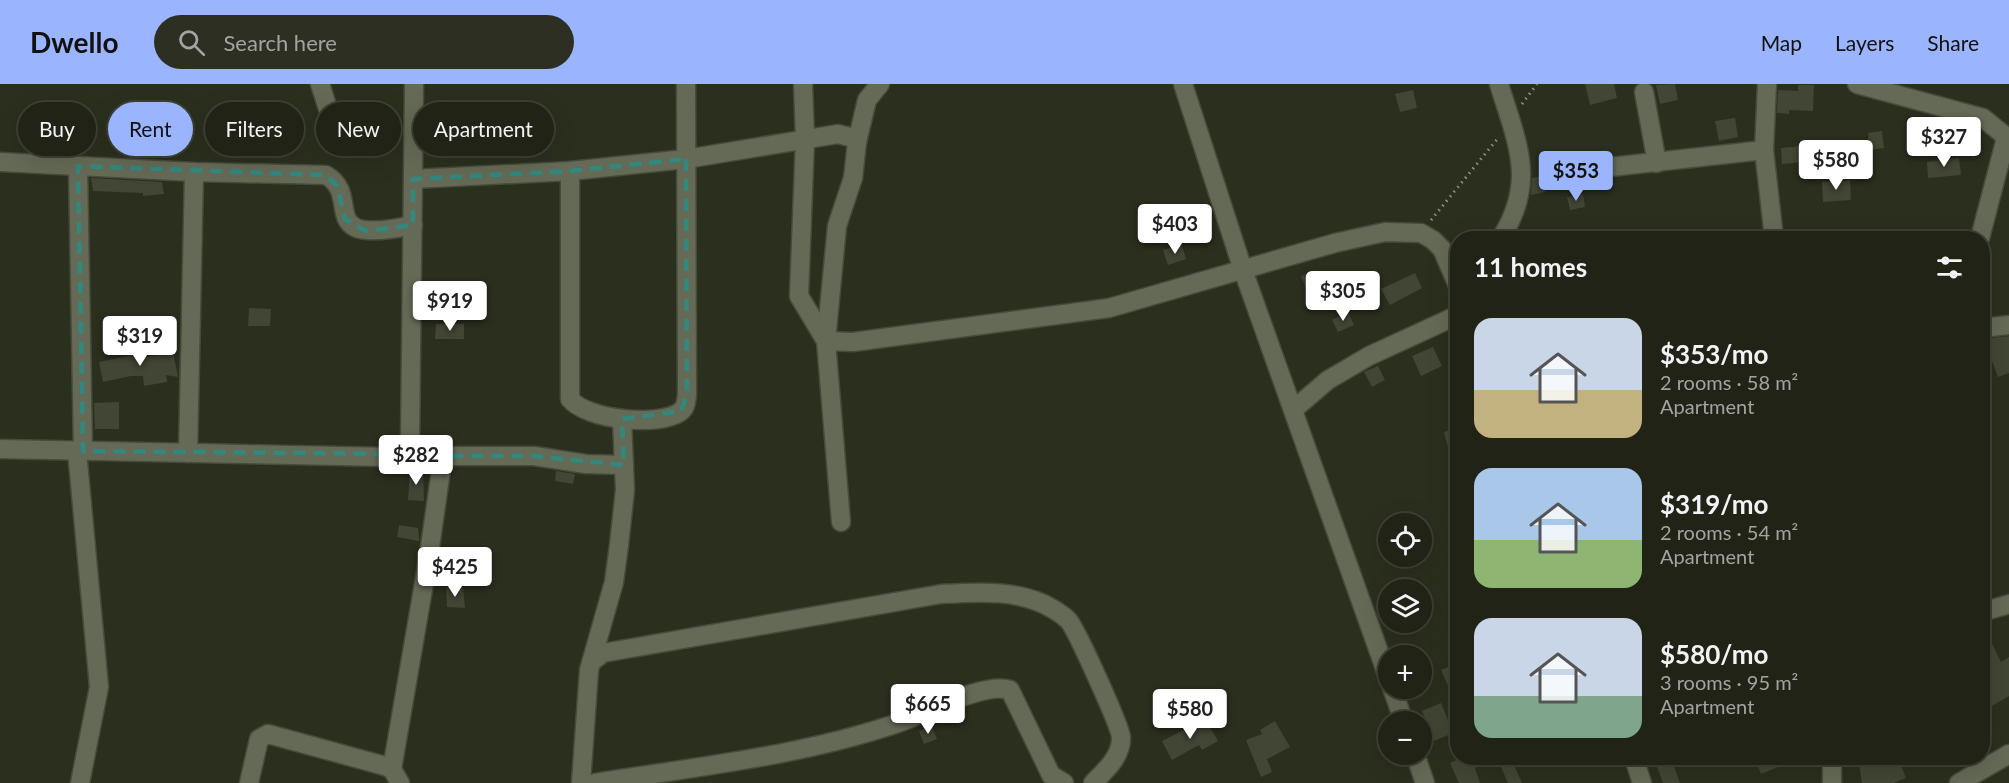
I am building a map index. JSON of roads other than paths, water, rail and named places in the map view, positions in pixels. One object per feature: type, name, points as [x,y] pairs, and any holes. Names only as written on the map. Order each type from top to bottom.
[{"type":"street","points":[[0,449],[389,457],[402,454],[410,444],[414,84]]},
{"type":"street","points":[[570,171],[570,399],[575,405],[595,414],[622,419],[669,416],[681,411],[686,405],[686,84]]},
{"type":"street","points":[[803,84],[805,139],[799,296],[826,342]]},
{"type":"street","points":[[841,522],[826,342],[837,226],[853,178],[857,142],[867,100],[880,84]]},
{"type":"street","points":[[1184,84],[1243,270],[1378,649]]},
{"type":"street","points":[[1499,84],[1521,155],[1522,191],[1504,231]]},
{"type":"street","points":[[1767,84],[1764,150],[1773,231]]},
{"type":"street","points":[[1857,84],[1983,118],[2007,138],[1982,231]]},
{"type":"street","points":[[325,85],[329,102]]},
{"type":"street","points":[[1644,92],[1657,163]]},
{"type":"street","points":[[413,178],[570,171],[686,159],[838,134],[850,137],[857,142]]},
{"type":"street","points":[[1611,167],[1764,150]]},
{"type":"street","points":[[0,162],[194,172],[326,175],[337,186],[345,219],[356,229],[379,231],[413,225]]},
{"type":"street","points":[[78,166],[80,452],[99,687],[80,783]]},
{"type":"street","points":[[188,453],[194,172]]},
{"type":"street","points":[[826,342],[853,342],[1109,308],[1384,232],[1421,233],[1442,249],[1450,264]]},
{"type":"street","points":[[1293,410],[1328,380],[1369,356],[1450,319]]},
{"type":"street","points":[[1990,327],[2009,325]]},
{"type":"street","points":[[581,783],[589,670],[594,660],[614,582],[624,490],[622,419]]},
{"type":"street","points":[[405,450],[443,456],[534,456],[585,464],[624,465]]},
{"type":"street","points":[[249,783],[259,739],[268,734],[396,776],[443,456]]},
{"type":"street","points":[[594,660],[603,653],[941,594],[994,592],[1031,600],[1051,608],[1069,621],[1109,704],[1121,737],[1118,752],[1093,783]]},
{"type":"street","points":[[1990,610],[2009,604]]},
{"type":"street","points":[[595,783],[741,759],[821,743],[897,724],[985,690],[1002,687],[1010,690],[1052,775],[1064,783]]},
{"type":"street","points":[[1959,783],[2009,754]]},
{"type":"street","points":[[1419,765],[1425,783]]},
{"type":"street","points":[[1636,765],[1642,783]]},
{"type":"street","points":[[1832,765],[1832,783]]}]
